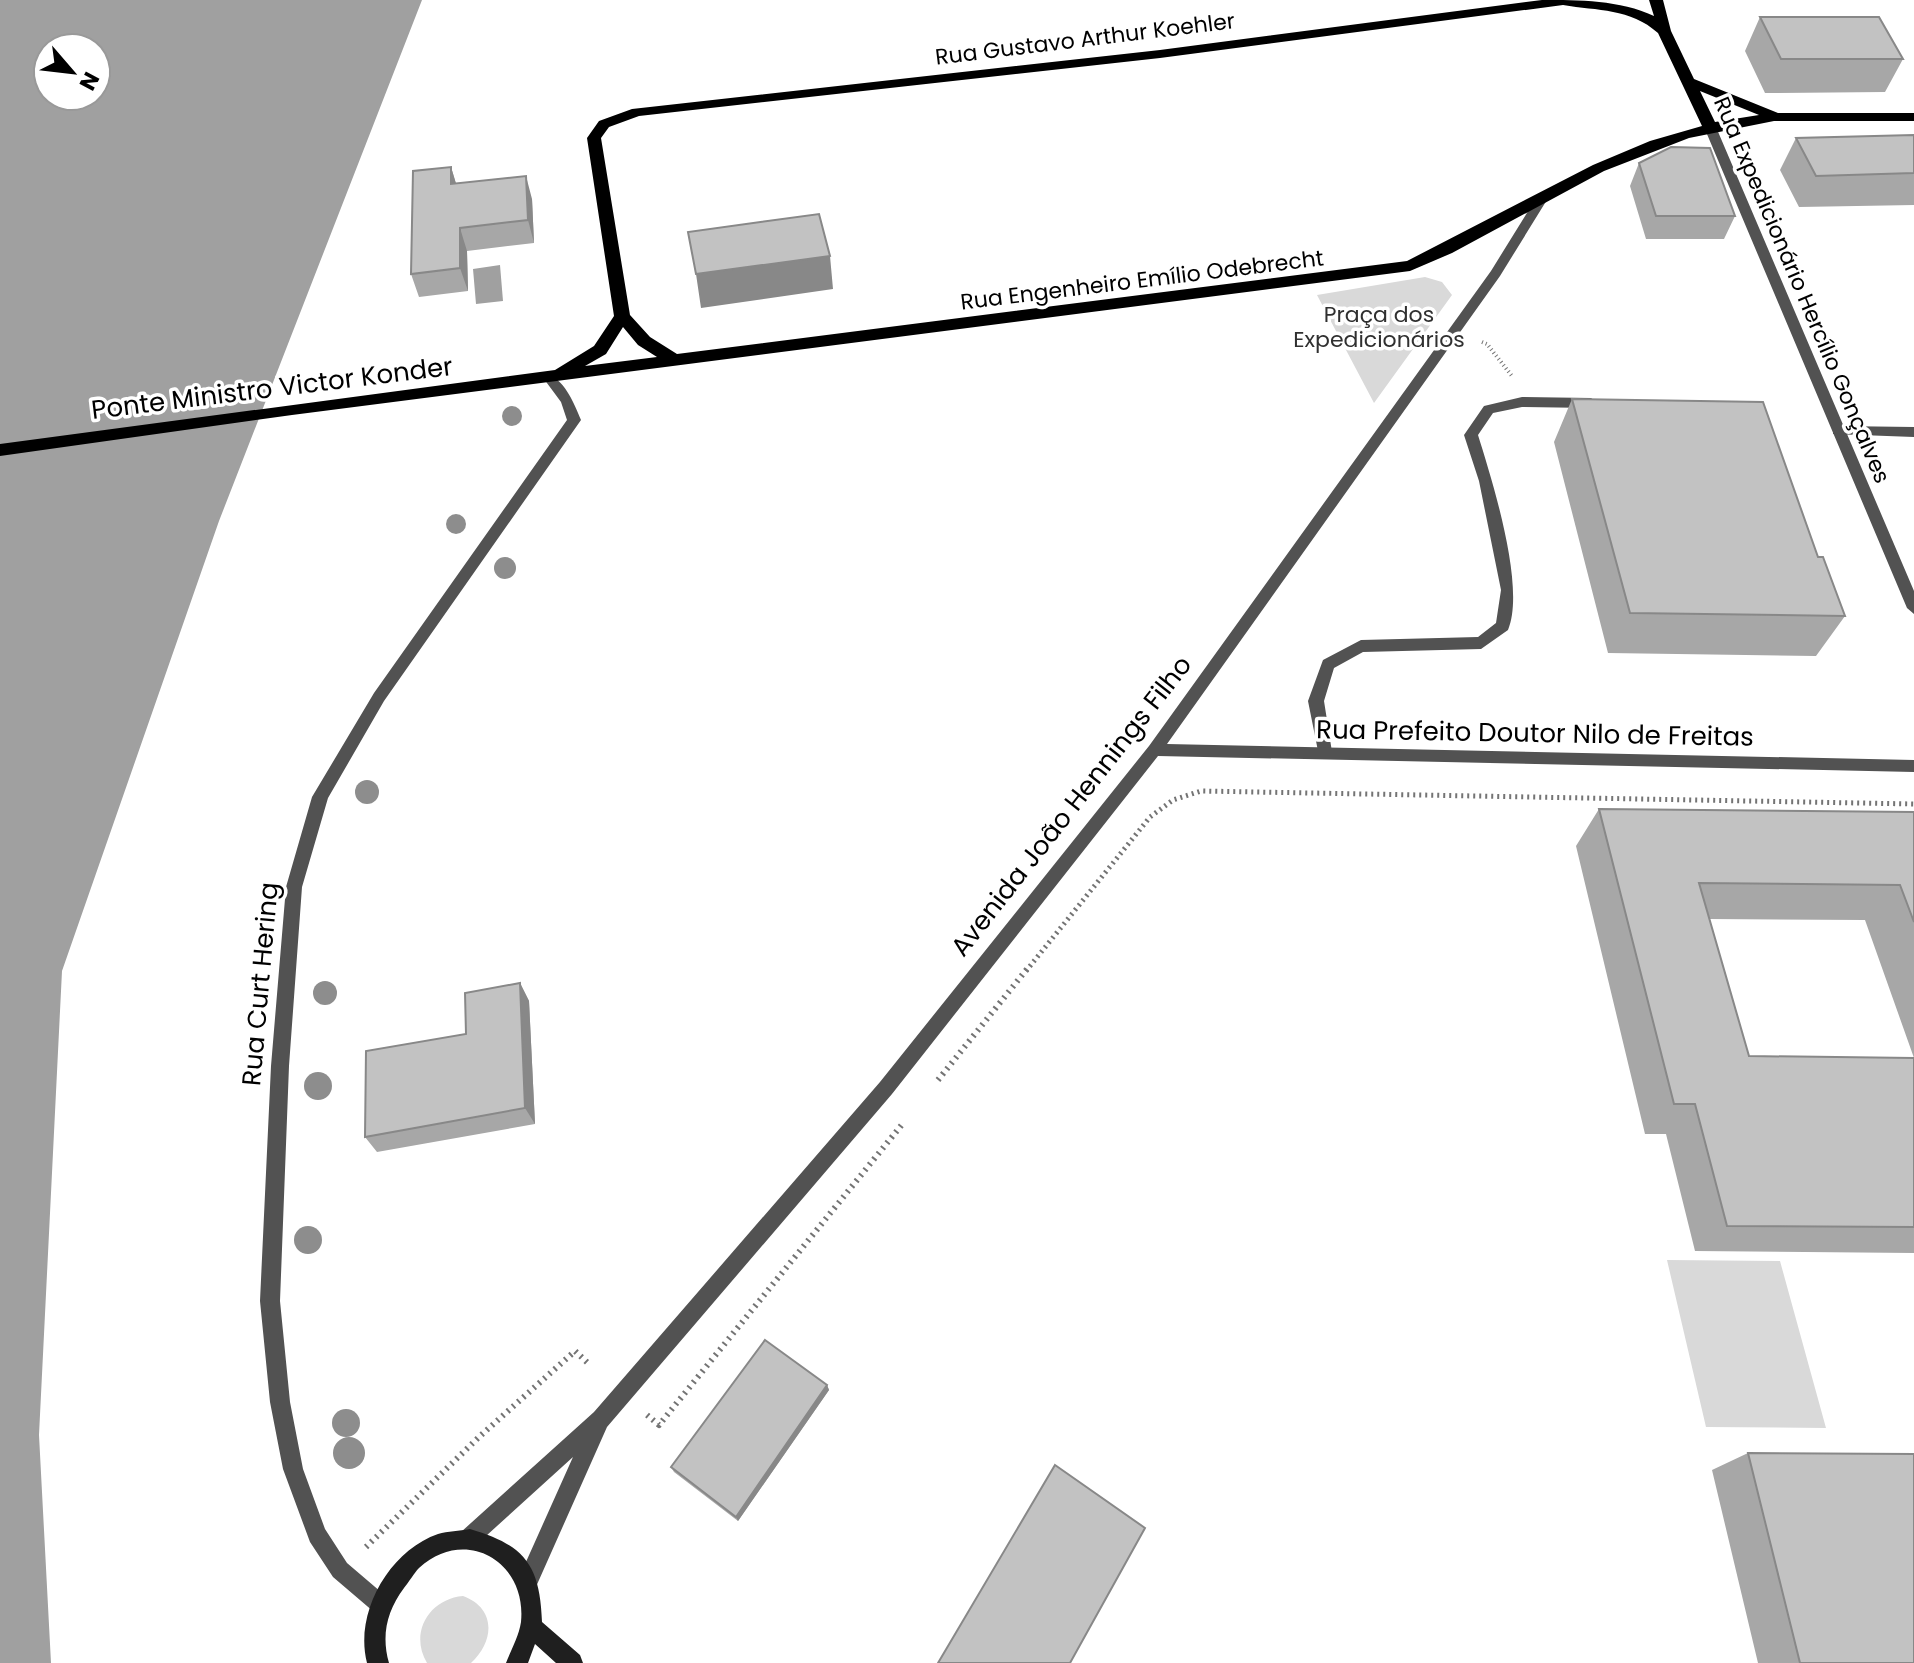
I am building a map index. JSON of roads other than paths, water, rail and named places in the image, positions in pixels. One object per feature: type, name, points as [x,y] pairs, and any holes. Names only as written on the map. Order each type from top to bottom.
[{"type":"main road","points":[[1505,9],[1529,0]]},
{"type":"main road","name":"Rua Expedicionário Hercílio Gonçalves","points":[[1656,0],[1664,31],[1710,127]]},
{"type":"main road","points":[[1570,1],[1634,12],[1646,16],[1664,31]]},
{"type":"main road","name":"Rua Gustavo Arthur Koehler","points":[[622,316],[594,138],[604,124],[637,112],[1160,54],[1570,1]]},
{"type":"main road","name":"Rua Expedicionário Hercílio Gonçalves","points":[[1685,80],[1776,117]]},
{"type":"main road","points":[[1776,117],[1914,117]]},
{"type":"main road","name":"Rua Engenheiro Emílio Odebrecht","points":[[550,379],[1410,266],[1480,235],[1544,195],[1643,149],[1710,127],[1776,117]]},
{"type":"main road","points":[[550,379],[600,350],[622,316],[644,341],[677,362]]},
{"type":"main road","name":"Ponte Ministro Victor Konder","points":[[0,450],[292,409],[550,379]]},
{"type":"main road","points":[[372,1659],[374,1629],[381,1605],[395,1579],[416,1557],[441,1543],[468,1539],[493,1543],[503,1550],[512,1557],[528,1582],[533,1603],[532,1627],[517,1663]]},
{"type":"main road","points":[[532,1627],[572,1663]]},
{"type":"street","name":"Rua Expedicionário Hercílio Gonçalves","points":[[1710,127],[1914,608]]},
{"type":"street","name":"Avenida João Hennings Filho","points":[[468,1539],[601,1419],[886,1088],[1154,750],[1496,273],[1544,195]]},
{"type":"street","name":"Rua Curt Hering","points":[[381,1605],[340,1570],[317,1535],[293,1469],[280,1402],[270,1301],[280,1066],[294,887],[320,797],[379,697],[574,420],[567,401],[550,379]]},
{"type":"street","points":[[1324,752],[1316,701],[1328,664],[1361,646],[1481,643],[1503,626],[1508,590],[1486,481],[1471,435],[1489,409],[1522,402],[1613,404]]},
{"type":"street","points":[[1838,431],[1914,432]]},
{"type":"street","name":"Rua Prefeito Doutor Nilo de Freitas","points":[[1154,750],[1914,766]]},
{"type":"street","name":"Avenida João Hennings Filho","points":[[528,1582],[601,1419]]},
{"type":"park label","name":"Praça dos Expedicionários","points":[[1379,326]]}]
